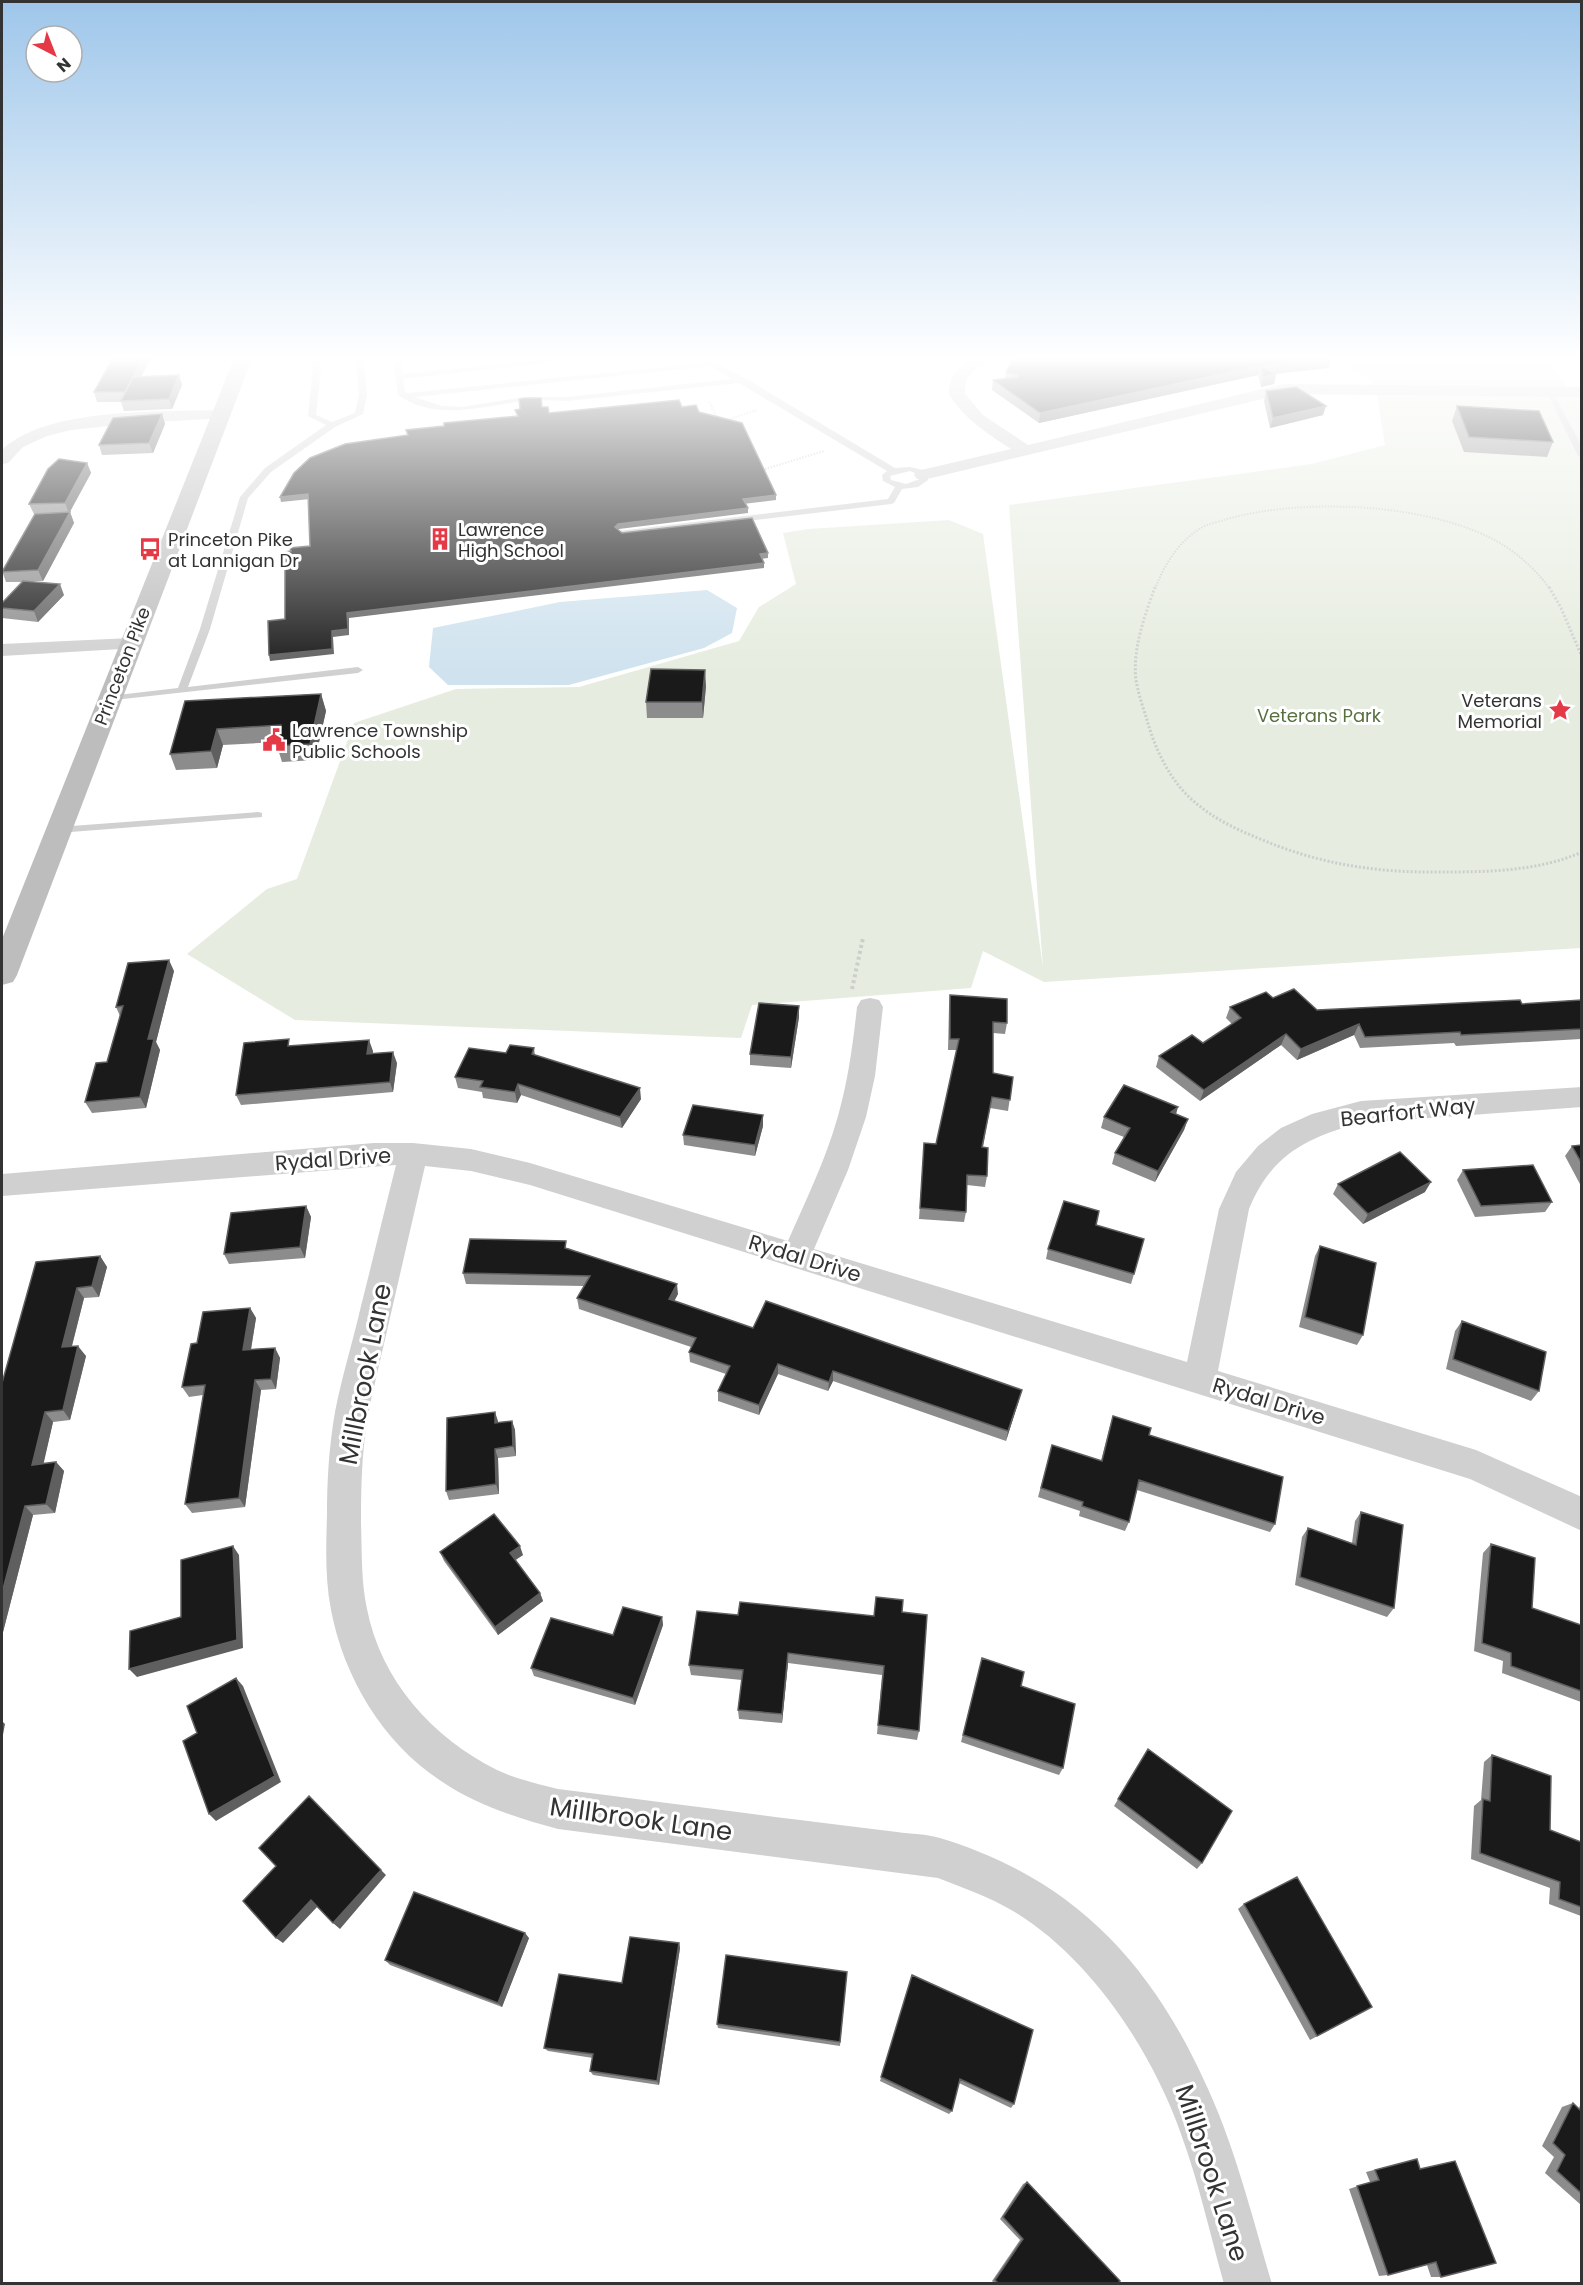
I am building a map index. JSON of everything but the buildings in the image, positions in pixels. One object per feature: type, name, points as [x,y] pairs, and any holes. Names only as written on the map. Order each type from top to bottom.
[{"type":"main road","name":"Princeton Pike","points":[[4,963],[202,463]]},
{"type":"street","points":[[923,475],[972,463]]},
{"type":"street","points":[[2,650],[131,644]]},
{"type":"street","points":[[796,1256],[830,1179],[852,1117],[865,1058],[870,1007]]},
{"type":"street","name":"Bearfort Way","points":[[1200,1379],[1234,1209],[1246,1180],[1268,1154],[1291,1136],[1322,1122],[1361,1112],[1581,1097]]},
{"type":"street","name":"Rydal Drive","points":[[2,1185],[374,1154],[471,1160],[530,1174],[1476,1465],[1547,1496],[1581,1515]]},
{"type":"street","name":"Millbrook Lane","points":[[413,1155],[352,1411],[344,1480],[344,1552],[351,1621],[370,1675],[398,1719],[437,1758],[480,1784],[524,1802],[558,1809],[938,1858],[994,1878],[1048,1911],[1093,1949],[1138,2003],[1176,2067],[1204,2132],[1248,2283]]},
{"type":"lane","points":[[182,691],[205,629],[244,497],[268,470],[279,463]]},
{"type":"lane","points":[[878,463],[892,471]]},
{"type":"lane","points":[[910,469],[923,475],[924,480],[921,483],[900,486],[887,480],[886,475],[892,471],[910,469]]},
{"type":"lane","points":[[622,533],[891,501],[900,486]]},
{"type":"lane","points":[[109,699],[358,670]]},
{"type":"lane","points":[[58,830],[258,816]]},
{"type":"path","points":[[762,470],[786,463]]},
{"type":"path","points":[[1581,657],[1553,592],[1514,550],[1477,532],[1443,519],[1400,512],[1313,507],[1264,509],[1203,526],[1183,542],[1167,563],[1152,595],[1141,635],[1136,676],[1149,730],[1164,760],[1188,796],[1232,828],[1315,858],[1354,868],[1399,872],[1455,872],[1505,868],[1569,860],[1581,852]]},
{"type":"green space","name":"Veterans Park","points":[[1581,463],[1581,948],[1044,982],[983,951],[971,988],[752,1005],[741,1038],[295,1020],[187,954],[267,889],[297,879],[354,723],[456,689],[579,687],[739,641],[759,607],[796,584],[783,533],[809,529],[949,520],[983,534],[1043,968],[1009,505],[1312,464]]},
{"type":"water","points":[[707,590],[737,608],[732,633],[704,648],[569,685],[448,685],[429,667],[433,628],[560,602]]},
{"type":"place","name":"Lawrence High School","points":[[440,539]]},
{"type":"place","name":"Princeton Pike at Lannigan Dr","points":[[150,549]]},
{"type":"place","name":"Veterans Memorial","points":[[1560,710]]},
{"type":"place","name":"Lawrence Township Public Schools","points":[[274,740]]}]
